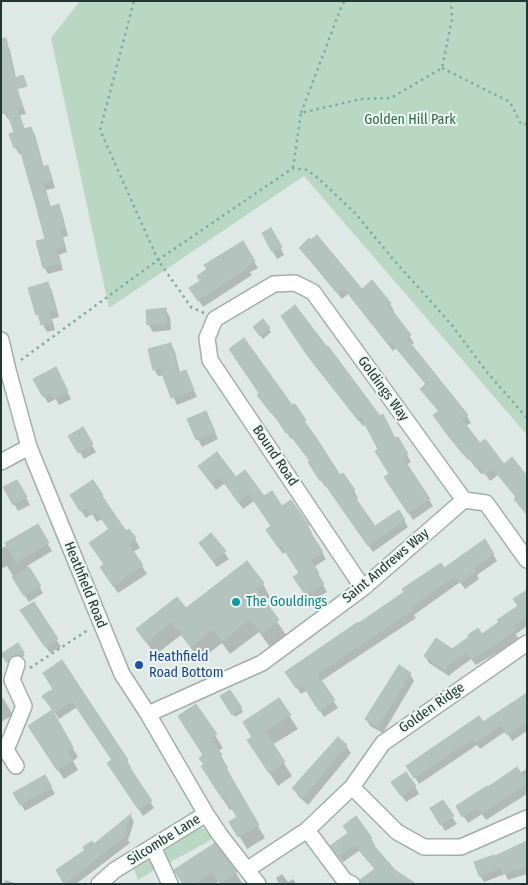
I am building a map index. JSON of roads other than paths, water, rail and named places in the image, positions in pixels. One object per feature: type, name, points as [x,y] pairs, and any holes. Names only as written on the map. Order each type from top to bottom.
[{"type":"street","name":"Goldings Way","points":[[215,319],[274,284],[295,282],[313,292],[464,500]]},
{"type":"street","name":"Bound Road","points":[[215,319],[208,338],[210,360],[363,588]]},
{"type":"street","name":"Heathfield Road","points":[[1,340],[28,447],[122,674],[148,714],[206,814],[258,884]]},
{"type":"street","points":[[1,462],[28,447]]},
{"type":"street","points":[[464,500],[486,503],[527,560]]},
{"type":"street","name":"Saint Andrews Way","points":[[148,714],[262,663],[363,588],[464,500]]},
{"type":"street","name":"Golden Ridge","points":[[248,869],[307,830],[352,787],[383,742],[527,644]]},
{"type":"street","points":[[16,766],[4,751],[24,706],[12,680],[17,664]]},
{"type":"street","points":[[352,787],[397,832],[424,847],[461,847],[527,818]]},
{"type":"street","name":"Silcombe Lane","points":[[99,884],[115,870],[206,814]]},
{"type":"street","points":[[307,830],[345,880],[352,884]]},
{"type":"street","points":[[153,847],[170,884]]},
{"type":"place","name":"The Gouldings","points":[[236,602]]},
{"type":"place","name":"Heathfield Road Bottom","points":[[139,665]]},
{"type":"park label","name":"Golden Hill Park","points":[[410,120]]}]
